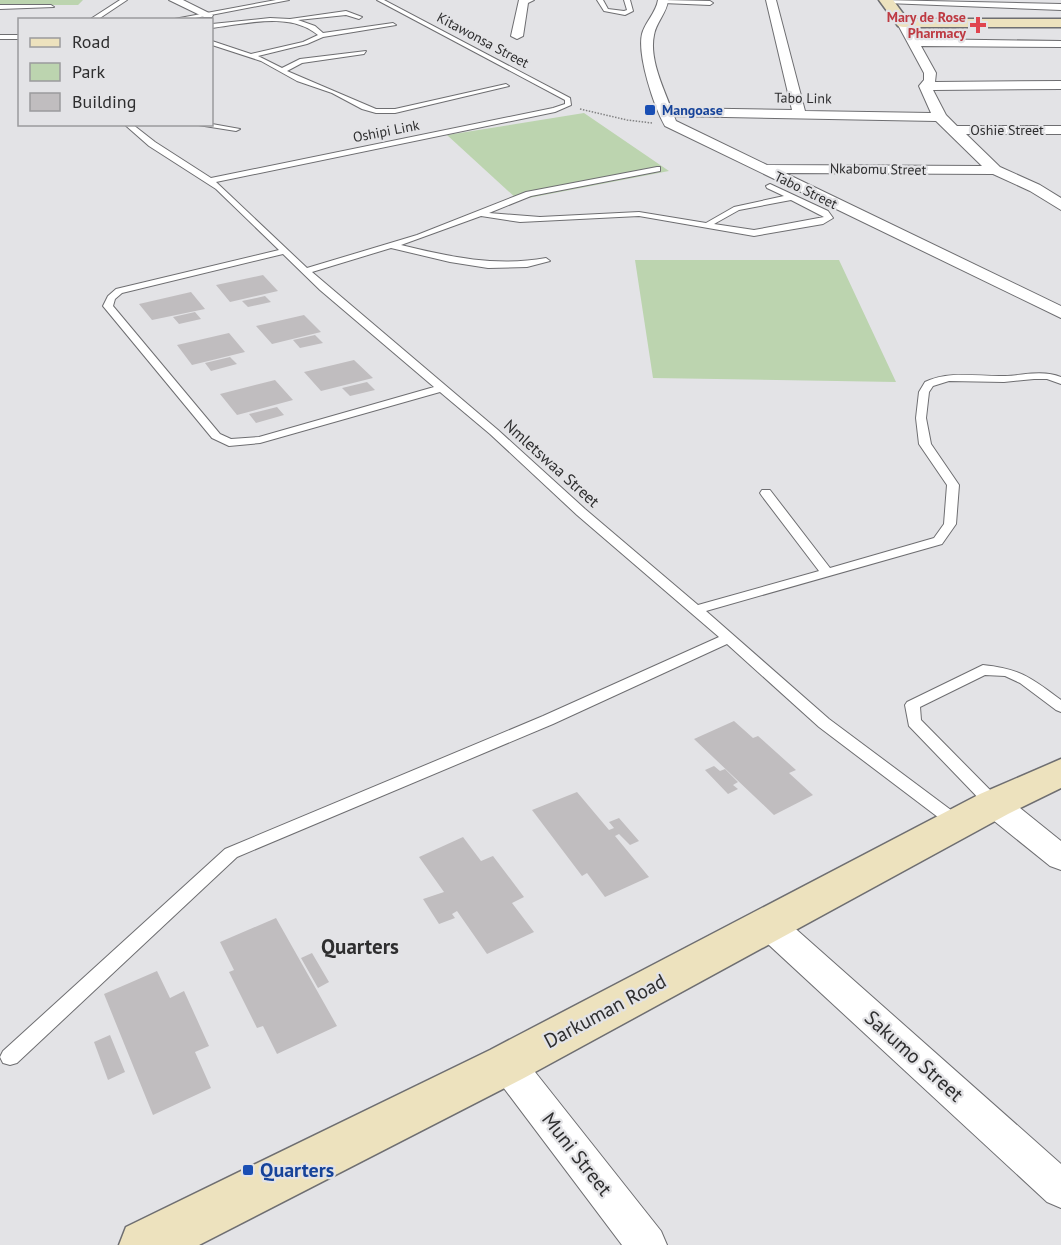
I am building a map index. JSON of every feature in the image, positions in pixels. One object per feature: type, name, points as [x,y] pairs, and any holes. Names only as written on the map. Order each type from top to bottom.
[{"type":"street","points":[[174,0],[204,18]]},
{"type":"street","points":[[517,36],[522,6],[524,1],[529,0]]},
{"type":"street","points":[[771,0],[800,113]]},
{"type":"street","points":[[887,0],[1061,7]]},
{"type":"street","points":[[887,0],[903,23],[930,73],[930,81],[925,86]]},
{"type":"street","points":[[663,1],[663,7],[648,34],[657,91],[668,117]]},
{"type":"street","points":[[903,23],[1061,22]]},
{"type":"street","points":[[913,42],[1061,44]]},
{"type":"street","points":[[925,86],[1061,85]]},
{"type":"street","points":[[925,86],[940,117],[995,170],[1035,188],[1061,205]]},
{"type":"street","name":"Tabo Link","points":[[668,117],[800,113],[940,117]]},
{"type":"street","name":"Tabo Street","points":[[668,117],[761,169],[1061,312]]},
{"type":"street","name":"Oshie Street","points":[[953,130],[1061,130]]},
{"type":"street","name":"Nkabomu Street","points":[[761,169],[995,170]]},
{"type":"street","points":[[1035,188],[1061,188]]},
{"type":"street","name":"Darkuman Road","points":[[146,1245],[507,1064],[768,924],[1061,772]]},
{"type":"street","points":[[977,814],[1061,858]]},
{"type":"street","name":"Sakumo Street","points":[[768,924],[1061,1189]]},
{"type":"street","name":"Muni Street","points":[[507,1064],[647,1245]]},
{"type":"lane","points":[[95,18],[124,0]]},
{"type":"lane","points":[[213,18],[286,0]]},
{"type":"lane","name":"Kitawonsa Street","points":[[380,0],[568,99],[568,105]]},
{"type":"lane","points":[[600,0],[606,10],[625,13],[630,11],[627,0]]},
{"type":"lane","points":[[663,1],[710,3]]},
{"type":"lane","points":[[0,7],[51,7]]},
{"type":"lane","points":[[213,20],[291,20],[346,13],[359,17]]},
{"type":"lane","points":[[291,20],[315,28],[322,35]]},
{"type":"lane","points":[[251,56],[305,43],[322,35],[393,25]]},
{"type":"lane","points":[[0,37],[18,37]]},
{"type":"lane","points":[[213,43],[251,56],[299,80],[342,95],[364,108],[376,111],[395,111],[506,86]]},
{"type":"lane","points":[[282,71],[300,61],[364,52]]},
{"type":"lane","name":"Oshipi Link","points":[[209,181],[555,111],[568,105]]},
{"type":"lane","name":"Nmletswaa Street","points":[[130,126],[152,144],[219,187],[306,271],[494,432],[581,512],[729,638],[824,723],[977,814]]},
{"type":"lane","points":[[211,126],[236,129]]},
{"type":"lane","points":[[306,271],[391,246],[529,194],[657,169]]},
{"type":"lane","points":[[480,213],[512,219],[552,220],[622,213],[639,214],[748,232],[766,232],[829,218],[825,213],[770,186]]},
{"type":"lane","points":[[708,225],[724,212],[792,197]]},
{"type":"lane","points":[[391,246],[500,267],[525,266],[546,261]]},
{"type":"lane","points":[[284,250],[119,291],[111,298],[108,306],[216,436],[230,443],[260,440],[442,388]]},
{"type":"lane","points":[[696,610],[938,541],[950,524],[953,485],[925,444],[921,418],[924,392],[929,384],[949,378],[1004,379],[1034,375],[1048,376],[1061,381]]},
{"type":"lane","points":[[766,493],[827,573]]},
{"type":"lane","points":[[10,1057],[231,854],[506,738],[729,638]]},
{"type":"lane","points":[[977,814],[914,722],[912,705],[983,670],[1007,672],[1025,680],[1061,707]]},
{"type":"path","points":[[568,105],[627,120],[668,117]]},
{"type":"green space","points":[[0,0],[83,0],[78,5],[0,5]]},
{"type":"green space","points":[[584,113],[669,171],[518,200],[447,135]]},
{"type":"green space","points":[[635,260],[839,260],[896,382],[653,378]]},
{"type":"building","points":[[263,275],[278,291],[230,302],[216,285]]},
{"type":"building","points":[[191,292],[205,309],[152,320],[139,304]]},
{"type":"building","points":[[265,296],[271,302],[248,307],[242,301]]},
{"type":"building","points":[[195,312],[201,319],[179,324],[173,317]]},
{"type":"building","points":[[304,315],[321,332],[272,344],[256,326]]},
{"type":"building","points":[[229,333],[245,352],[192,365],[177,345]]},
{"type":"building","points":[[315,335],[323,343],[300,348],[293,340]]},
{"type":"building","points":[[230,357],[237,364],[211,371],[205,363]]},
{"type":"building","points":[[354,360],[373,378],[321,391],[304,372]]},
{"type":"building","points":[[275,380],[293,400],[237,415],[220,394]]},
{"type":"building","points":[[367,382],[375,390],[350,396],[342,388]]},
{"type":"building","points":[[277,407],[284,415],[256,423],[249,414]]},
{"type":"building","points":[[734,721],[753,738],[758,736],[796,770],[789,773],[813,795],[774,815],[694,739]]},
{"type":"building","points":[[714,766],[720,771],[725,769],[738,782],[733,785],[738,789],[728,794],[705,770]]},
{"type":"building","points":[[577,792],[609,830],[614,828],[609,822],[619,818],[639,841],[630,845],[619,834],[615,836],[649,877],[605,897],[587,873],[582,876],[532,810]]},
{"type":"building","points":[[463,837],[481,861],[493,856],[524,897],[512,903],[534,932],[487,954],[457,911],[452,914],[455,918],[439,924],[423,899],[444,892],[419,857]]},
{"type":"building","points":[[276,918],[337,1026],[277,1054],[263,1026],[257,1028],[229,972],[234,970],[220,942]]},
{"type":"building","points":[[312,953],[329,982],[318,988],[301,958]]},
{"type":"building","points":[[157,971],[170,998],[184,991],[209,1046],[195,1052],[211,1088],[153,1115],[104,994]]},
{"type":"building","points":[[110,1035],[125,1072],[108,1080],[94,1042]]},
{"type":"place","name":"Mary de Rose Pharmacy","points":[[978,25]]},
{"type":"place","name":"Mangoase","points":[[650,110]]},
{"type":"place","name":"Quarters","points":[[248,1170]]},
{"type":"district","name":"Quarters","points":[[360,946]]}]
